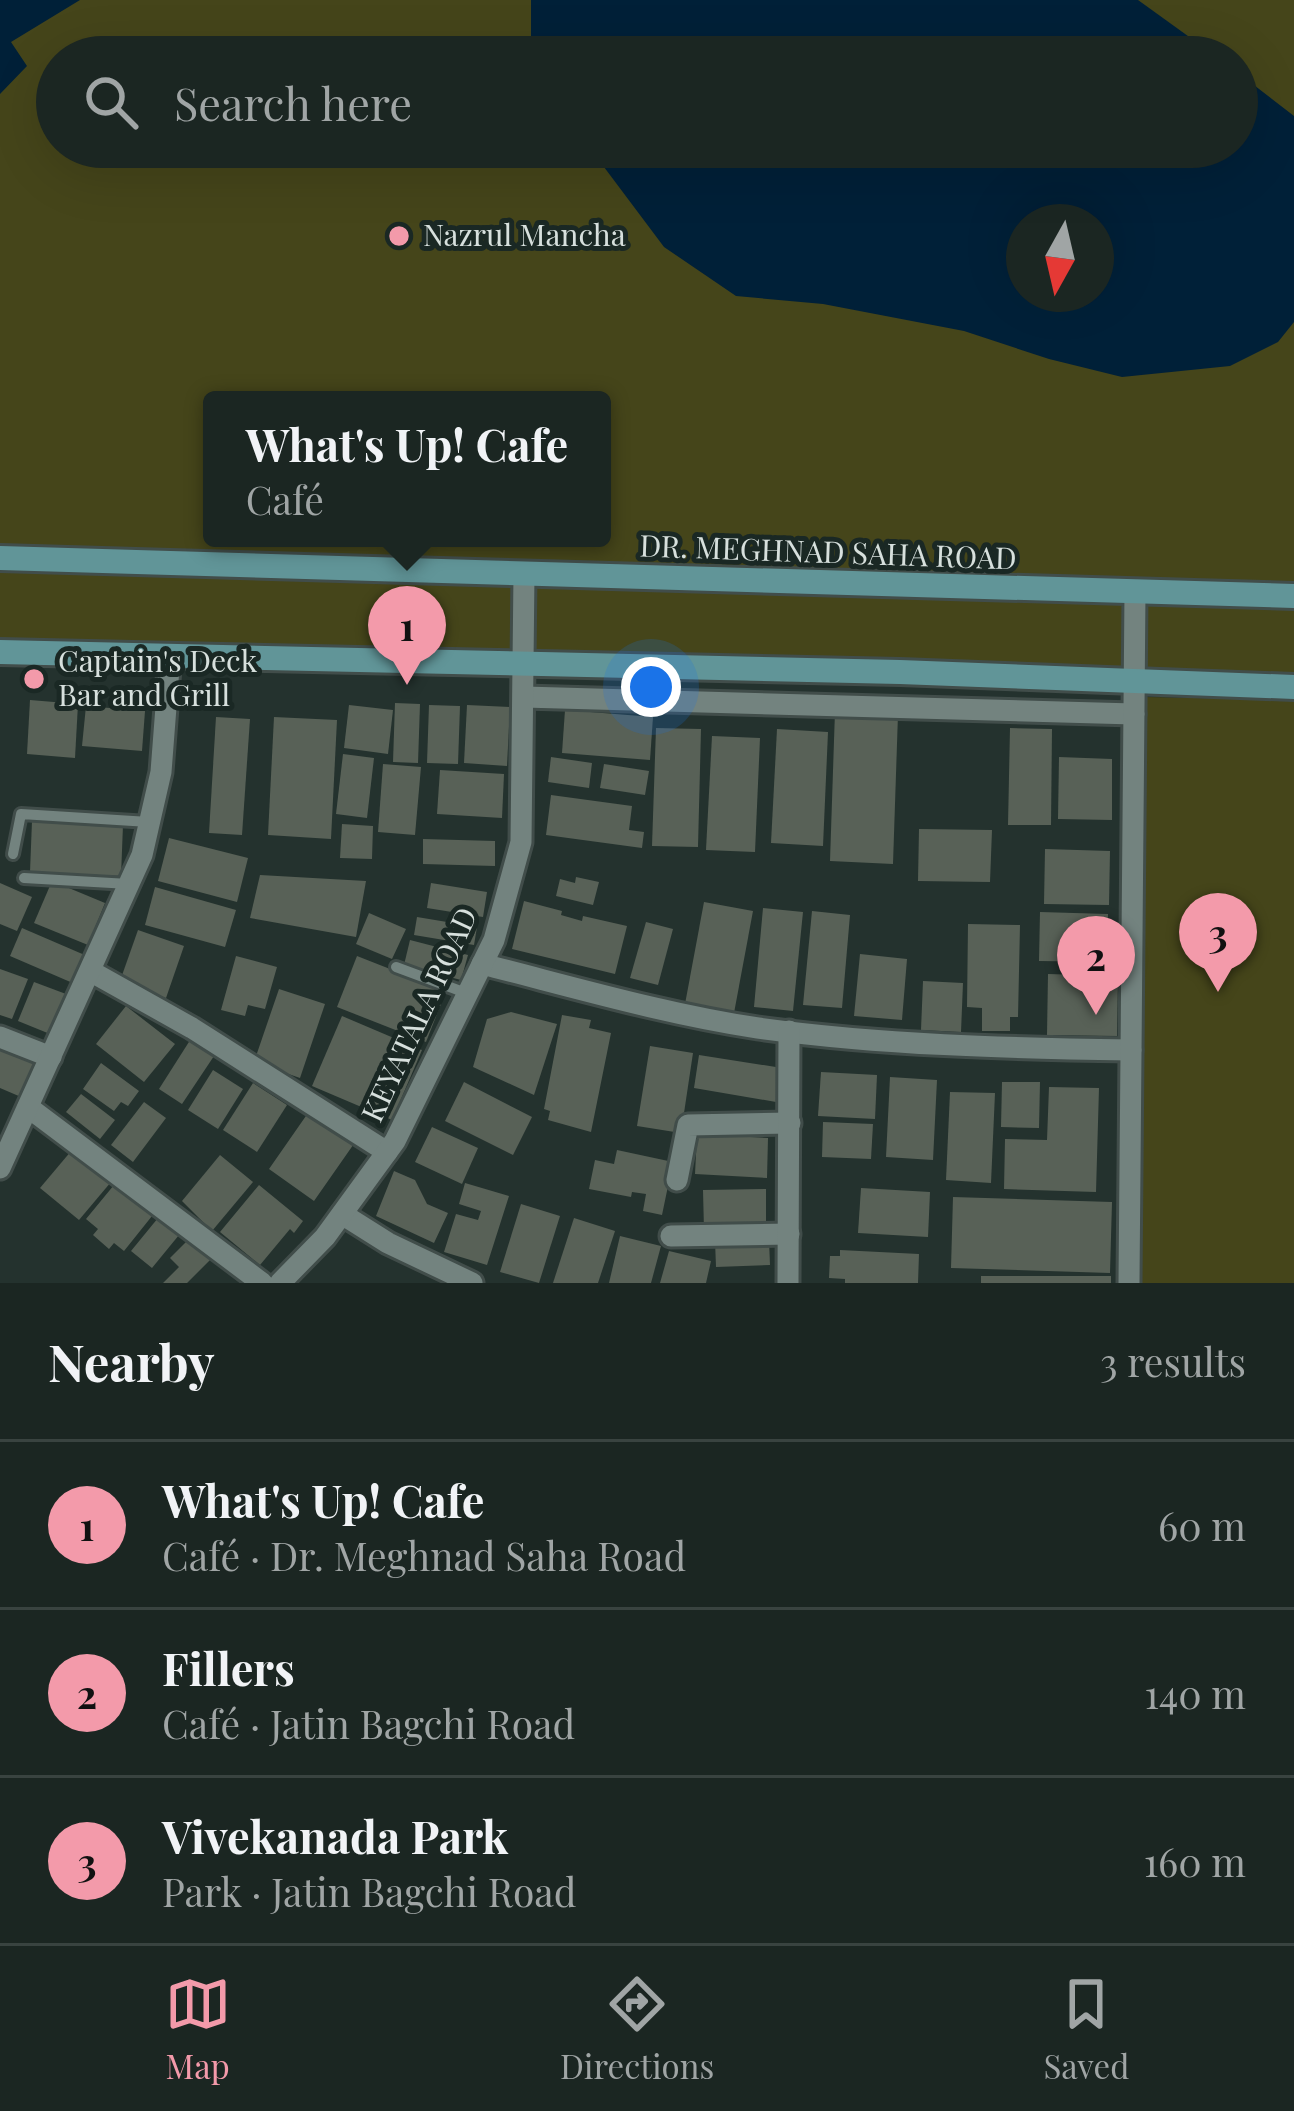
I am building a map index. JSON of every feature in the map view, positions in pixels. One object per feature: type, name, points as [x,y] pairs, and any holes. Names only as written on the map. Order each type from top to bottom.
[{"type":"street","name":"DR. MEGHNAD SAHA ROAD","points":[[0,557],[1294,596]]},
{"type":"street","name":"KEYATALA ROAD","points":[[280,1283],[342,1214],[387,1152],[494,940],[521,842],[524,574]]},
{"type":"street","points":[[1129,1283],[1136,592]]},
{"type":"street","points":[[0,652],[900,672],[1294,687]]},
{"type":"street","points":[[0,1168],[142,855],[160,772],[170,655]]},
{"type":"street","points":[[524,697],[1134,714]]},
{"type":"street","points":[[482,964],[621,1000],[789,1031],[942,1047],[1131,1050]]},
{"type":"street","points":[[92,972],[192,1028],[387,1152]]},
{"type":"street","points":[[788,1283],[789,1031]]},
{"type":"street","points":[[0,1037],[52,1057]]},
{"type":"street","points":[[28,1107],[262,1283]]},
{"type":"street","points":[[677,1180],[688,1125],[790,1124]]},
{"type":"street","points":[[342,1214],[388,1243],[472,1283]]},
{"type":"street","points":[[671,1236],[789,1234]]},
{"type":"lane","points":[[13,854],[21,814],[149,822]]},
{"type":"lane","points":[[24,878],[130,884]]},
{"type":"lane","points":[[396,967],[469,994]]},
{"type":"shaded area","points":[[0,0],[1294,0],[1294,590],[0,550]]},
{"type":"shaded area","points":[[0,561],[1130,601],[1128,674],[0,645]]},
{"type":"shaded area","points":[[1142,602],[1294,606],[1294,682],[1142,679]]},
{"type":"shaded area","points":[[1144,697],[1294,700],[1294,1283],[1139,1283]]},
{"type":"water","points":[[0,0],[80,0],[11,42],[27,66],[0,94]]},
{"type":"water","points":[[531,0],[1138,0],[1188,36],[531,36]]},
{"type":"water","points":[[1258,88],[1294,116],[1294,322],[1278,342],[1230,366],[1122,377],[964,331],[823,304],[736,296],[664,247],[605,168],[1258,168]]},
{"type":"building","points":[[30,700],[78,704],[75,758],[27,754]]},
{"type":"building","points":[[395,703],[420,704],[418,763],[393,762]]},
{"type":"building","points":[[349,705],[393,710],[388,754],[344,748]]},
{"type":"building","points":[[429,705],[460,706],[458,764],[427,763]]},
{"type":"building","points":[[467,705],[510,707],[507,766],[464,763]]},
{"type":"building","points":[[86,706],[145,711],[142,751],[82,746]]},
{"type":"building","points":[[565,710],[653,717],[650,760],[562,753]]},
{"type":"building","points":[[835,711],[898,714],[893,864],[830,861]]},
{"type":"building","points":[[216,717],[250,719],[242,835],[209,833]]},
{"type":"building","points":[[274,717],[337,720],[331,839],[268,835]]},
{"type":"building","points":[[656,728],[701,729],[698,847],[652,846]]},
{"type":"building","points":[[1010,728],[1052,729],[1051,825],[1008,825]]},
{"type":"building","points":[[777,729],[828,732],[823,846],[771,843]]},
{"type":"building","points":[[712,736],[760,738],[755,852],[706,850]]},
{"type":"building","points":[[343,754],[374,758],[367,818],[336,814]]},
{"type":"building","points":[[551,757],[592,763],[589,788],[548,782]]},
{"type":"building","points":[[1059,757],[1112,759],[1112,820],[1058,819]]},
{"type":"building","points":[[383,764],[421,767],[415,835],[378,832]]},
{"type":"building","points":[[604,764],[649,771],[645,795],[600,788]]},
{"type":"building","points":[[440,770],[504,774],[502,818],[437,814]]},
{"type":"building","points":[[551,795],[632,806],[629,830],[644,832],[642,848],[546,835]]},
{"type":"building","points":[[32,821],[123,825],[121,876],[30,872]]},
{"type":"building","points":[[342,824],[373,826],[372,859],[340,858]]},
{"type":"building","points":[[919,829],[992,830],[990,882],[918,881]]},
{"type":"building","points":[[169,838],[248,858],[237,902],[158,881]]},
{"type":"building","points":[[423,839],[495,841],[495,866],[423,864]]},
{"type":"building","points":[[1045,849],[1110,851],[1109,905],[1044,904]]},
{"type":"building","points":[[260,875],[366,881],[356,937],[250,918]]},
{"type":"building","points":[[576,877],[599,882],[593,905],[556,896],[560,879],[575,883]]},
{"type":"building","points":[[52,881],[105,903],[88,945],[34,923]]},
{"type":"building","points":[[0,883],[32,897],[17,931],[0,924]]},
{"type":"building","points":[[431,883],[487,892],[483,917],[427,908]]},
{"type":"building","points":[[155,887],[236,910],[225,947],[145,925]]},
{"type":"building","points":[[524,901],[582,921],[583,916],[627,926],[615,974],[512,949]]},
{"type":"building","points":[[704,902],[753,911],[734,1013],[685,1004]]},
{"type":"building","points":[[763,908],[803,912],[793,1011],[754,1007]]},
{"type":"building","points":[[812,911],[850,915],[842,1008],[803,1005]]},
{"type":"building","points":[[1040,912],[1108,914],[1107,962],[1039,961]]},
{"type":"building","points":[[369,913],[406,929],[392,959],[356,944]]},
{"type":"building","points":[[417,917],[477,927],[474,945],[414,935]]},
{"type":"building","points":[[646,922],[673,929],[658,985],[630,978]]},
{"type":"building","points":[[968,924],[1020,925],[1018,1017],[1010,1017],[1010,1031],[982,1031],[982,1008],[967,1007]]},
{"type":"building","points":[[22,928],[87,956],[75,984],[10,956]]},
{"type":"building","points":[[138,930],[184,946],[166,998],[120,981]]},
{"type":"building","points":[[410,940],[468,955],[461,980],[404,965]]},
{"type":"building","points":[[860,954],[907,959],[902,1020],[854,1016]]},
{"type":"building","points":[[236,956],[277,967],[265,1009],[248,1005],[245,1016],[221,1010]]},
{"type":"building","points":[[357,956],[446,991],[426,1042],[337,1007]]},
{"type":"building","points":[[0,969],[28,979],[12,1019],[0,1015]]},
{"type":"building","points":[[1048,974],[1118,976],[1117,1036],[1047,1035]]},
{"type":"building","points":[[923,981],[963,983],[961,1032],[921,1030]]},
{"type":"building","points":[[34,982],[66,994],[50,1034],[18,1021]]},
{"type":"building","points":[[279,989],[325,1004],[300,1078],[254,1062]]},
{"type":"building","points":[[126,1006],[175,1044],[144,1082],[96,1044]]},
{"type":"building","points":[[511,1012],[557,1024],[534,1095],[473,1067],[487,1019]]},
{"type":"building","points":[[562,1015],[591,1020],[589,1028],[611,1033],[591,1132],[548,1120],[550,1111],[544,1109]]},
{"type":"building","points":[[342,1016],[422,1050],[392,1120],[312,1086]]},
{"type":"building","points":[[194,1034],[218,1050],[182,1104],[159,1089]]},
{"type":"building","points":[[0,1043],[37,1059],[21,1097],[0,1088]]},
{"type":"building","points":[[650,1046],[693,1053],[681,1133],[637,1126]]},
{"type":"building","points":[[699,1055],[782,1068],[776,1102],[694,1088]]},
{"type":"building","points":[[101,1063],[139,1091],[128,1106],[121,1102],[114,1111],[83,1089]]},
{"type":"building","points":[[213,1070],[243,1089],[218,1129],[188,1110]]},
{"type":"building","points":[[821,1072],[877,1075],[875,1119],[818,1116]]},
{"type":"building","points":[[890,1077],[937,1080],[933,1160],[886,1157]]},
{"type":"building","points":[[464,1082],[532,1117],[513,1155],[445,1121]]},
{"type":"building","points":[[1002,1082],[1040,1082],[1039,1128],[1001,1127]]},
{"type":"building","points":[[253,1083],[287,1105],[257,1152],[223,1130]]},
{"type":"building","points":[[1049,1087],[1099,1088],[1096,1192],[1004,1189],[1005,1139],[1047,1140]]},
{"type":"building","points":[[950,1092],[995,1093],[991,1183],[946,1180]]},
{"type":"building","points":[[81,1094],[115,1120],[100,1139],[66,1112]]},
{"type":"building","points":[[144,1102],[166,1118],[133,1162],[111,1145]]},
{"type":"building","points":[[308,1113],[338,1135],[343,1127],[358,1138],[314,1201],[269,1169]]},
{"type":"building","points":[[823,1122],[873,1124],[871,1159],[822,1157]]},
{"type":"building","points":[[432,1127],[478,1148],[462,1184],[415,1162]]},
{"type":"building","points":[[697,1134],[768,1138],[767,1178],[695,1174]]},
{"type":"building","points":[[72,1150],[111,1182],[79,1220],[40,1188]]},
{"type":"building","points":[[617,1150],[673,1162],[662,1215],[643,1211],[646,1194],[632,1192],[631,1197],[589,1189],[595,1160],[614,1164]]},
{"type":"building","points":[[220,1155],[253,1182],[212,1231],[182,1201]]},
{"type":"building","points":[[394,1171],[415,1180],[427,1204],[448,1213],[434,1243],[376,1216]]},
{"type":"building","points":[[465,1183],[509,1196],[487,1265],[444,1252],[456,1214],[478,1220],[481,1211],[459,1204]]},
{"type":"building","points":[[114,1185],[152,1216],[124,1251],[114,1243],[109,1249],[93,1235],[98,1229],[86,1219]]},
{"type":"building","points":[[259,1185],[303,1221],[294,1233],[290,1229],[260,1265],[220,1232]]},
{"type":"building","points":[[861,1188],[930,1192],[928,1237],[858,1233]]},
{"type":"building","points":[[766,1189],[766,1230],[704,1230],[703,1190]]},
{"type":"building","points":[[953,1197],[1112,1202],[1110,1273],[951,1268]]},
{"type":"building","points":[[521,1204],[560,1216],[539,1283],[500,1272]]},
{"type":"building","points":[[158,1218],[179,1235],[152,1268],[131,1251]]},
{"type":"building","points":[[574,1218],[615,1231],[598,1283],[553,1283]]},
{"type":"building","points":[[192,1236],[213,1257],[187,1283],[163,1283],[179,1267],[170,1258]]},
{"type":"building","points":[[620,1236],[661,1246],[651,1283],[609,1283]]},
{"type":"building","points":[[769,1240],[770,1265],[716,1267],[715,1241]]},
{"type":"building","points":[[840,1250],[919,1254],[918,1283],[845,1283],[845,1279],[829,1278],[830,1256],[840,1256]]},
{"type":"building","points":[[669,1251],[711,1261],[706,1283],[660,1283]]},
{"type":"building","points":[[981,1276],[1111,1276],[1111,1283],[981,1283]]},
{"type":"place","name":"Nazrul Mancha","points":[[399,236]]},
{"type":"place","name":"Captain's Deck Bar and Grill","points":[[34,679]]},
{"type":"place","name":"What's Up! Cafe","points":[[407,685]]},
{"type":"place","name":"Vivekanada Park","points":[[1218,992]]},
{"type":"place","name":"Fillers","points":[[1096,1015]]}]
